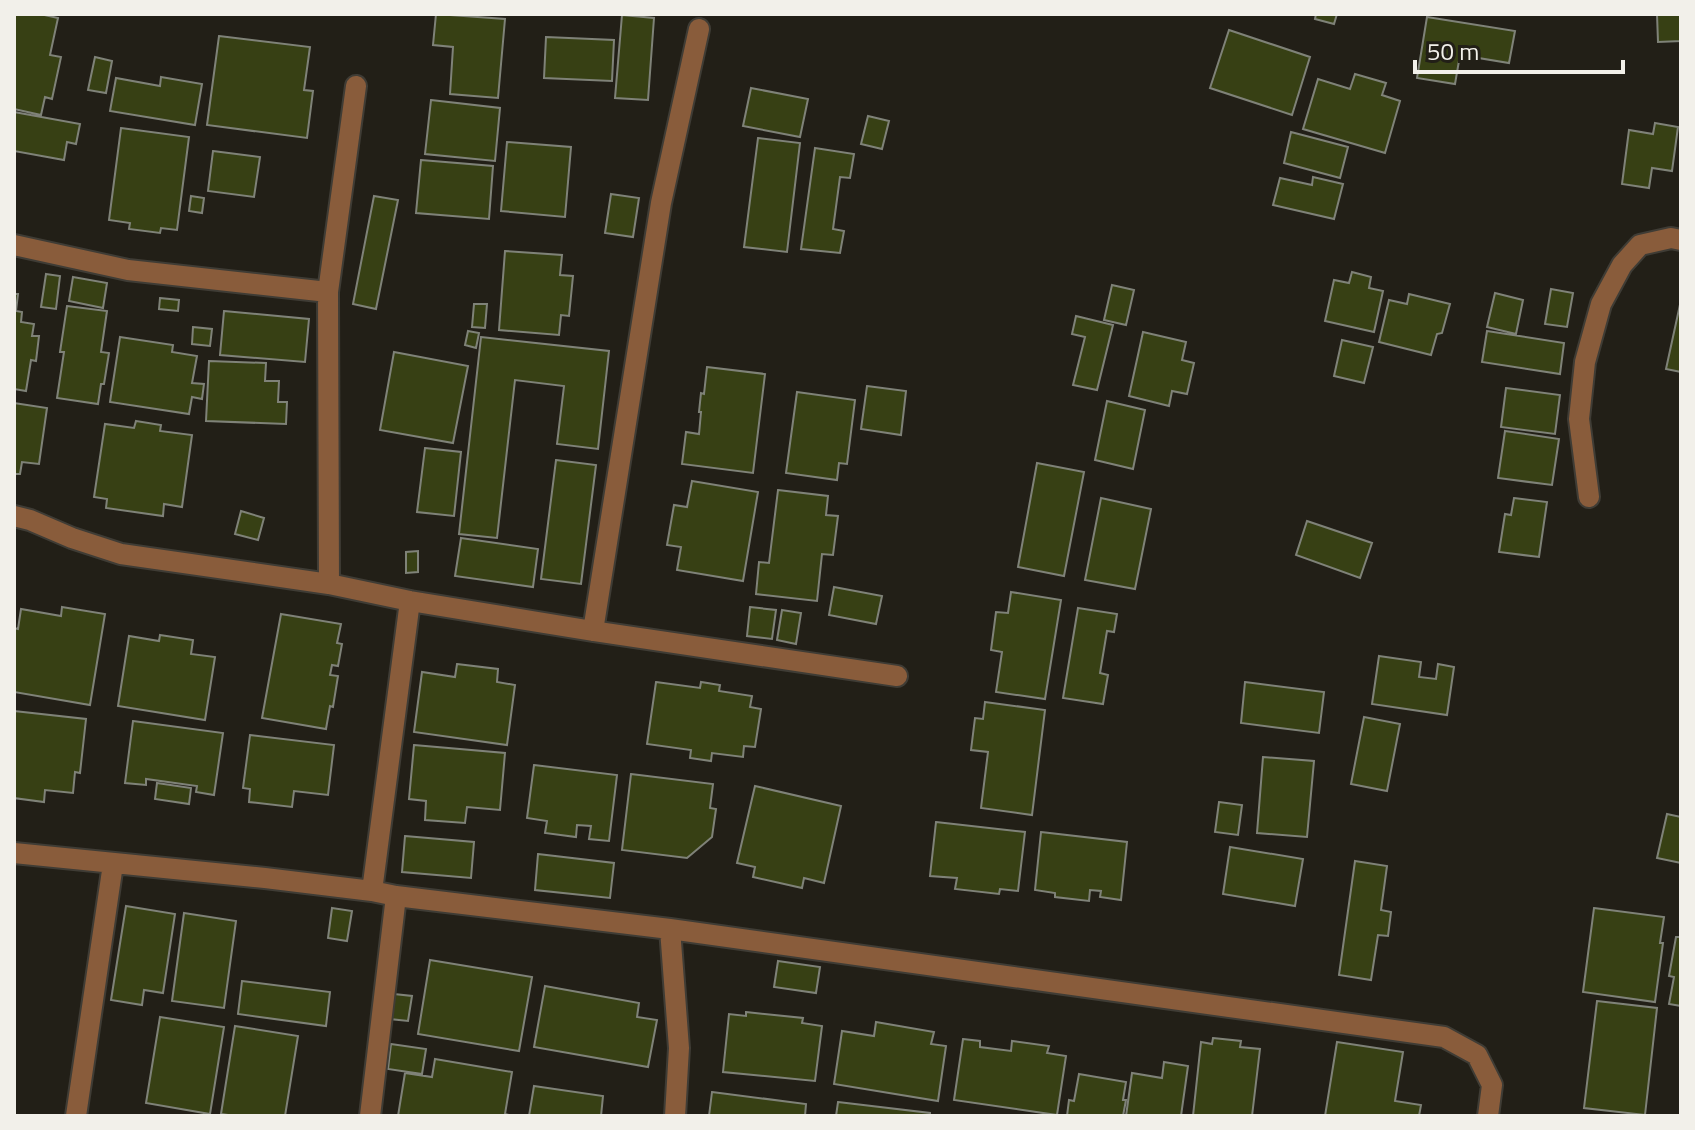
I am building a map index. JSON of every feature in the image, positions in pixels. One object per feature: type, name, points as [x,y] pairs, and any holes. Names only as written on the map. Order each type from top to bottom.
[{"type":"street","points":[[593,631],[661,203],[699,29]]},
{"type":"street","points":[[329,584],[328,292],[356,86]]},
{"type":"street","points":[[1589,497],[1579,419],[1585,362],[1601,304],[1622,265],[1640,245],[1671,238],[1681,240]]},
{"type":"street","points":[[14,245],[128,270],[328,292]]},
{"type":"street","points":[[14,516],[121,554],[329,584],[410,601],[593,631],[897,676]]},
{"type":"street","points":[[372,891],[410,601]]},
{"type":"street","points":[[14,853],[265,878],[670,929],[1444,1037],[1477,1055],[1492,1085],[1488,1116]]},
{"type":"street","points":[[76,1116],[113,864]]},
{"type":"street","points":[[370,1116],[396,896]]},
{"type":"street","points":[[670,929],[679,1048],[675,1116]]},
{"type":"building","points":[[14,14],[58,18],[50,55],[61,57],[52,99],[45,97],[41,115],[14,109]]},
{"type":"building","points":[[436,14],[505,19],[498,98],[450,94],[453,47],[433,45]]},
{"type":"building","points":[[1316,14],[1337,14],[1334,24],[1315,19]]},
{"type":"building","points":[[1657,14],[1681,14],[1681,41],[1658,42]]},
{"type":"building","points":[[622,15],[654,18],[648,100],[615,98]]},
{"type":"building","points":[[1427,17],[1515,31],[1509,63],[1460,55],[1455,84],[1417,78]]},
{"type":"building","points":[[1229,30],[1310,57],[1292,115],[1210,88]]},
{"type":"building","points":[[219,36],[310,47],[304,90],[313,91],[307,138],[207,125]]},
{"type":"building","points":[[546,37],[614,40],[612,81],[544,78]]},
{"type":"building","points":[[95,57],[112,61],[106,93],[88,90]]},
{"type":"building","points":[[1355,74],[1386,83],[1382,95],[1400,101],[1385,153],[1303,129],[1318,79],[1350,89]]},
{"type":"building","points":[[161,77],[202,84],[195,125],[110,111],[116,78],[160,86]]},
{"type":"building","points":[[751,88],[808,99],[800,137],[743,126]]},
{"type":"building","points":[[431,100],[500,108],[495,161],[425,154]]},
{"type":"building","points":[[14,112],[80,124],[76,144],[67,142],[64,160],[14,151]]},
{"type":"building","points":[[868,116],[889,121],[882,149],[861,144]]},
{"type":"building","points":[[1655,123],[1678,127],[1672,171],[1652,168],[1649,188],[1622,184],[1629,130],[1653,134]]},
{"type":"building","points":[[121,128],[189,137],[177,230],[161,228],[160,233],[129,229],[130,223],[109,220]]},
{"type":"building","points":[[1291,132],[1348,147],[1340,178],[1284,163]]},
{"type":"building","points":[[758,138],[800,143],[787,252],[744,247]]},
{"type":"building","points":[[507,142],[571,147],[565,217],[501,211]]},
{"type":"building","points":[[815,148],[854,154],[850,178],[840,177],[833,229],[844,231],[840,253],[801,249]]},
{"type":"building","points":[[213,151],[260,157],[254,197],[208,191]]},
{"type":"building","points":[[421,160],[493,166],[489,219],[416,213]]},
{"type":"building","points":[[1313,177],[1343,184],[1334,219],[1273,205],[1280,178],[1312,185]]},
{"type":"building","points":[[611,194],[639,198],[633,237],[605,233]]},
{"type":"building","points":[[191,196],[204,198],[202,213],[189,211]]},
{"type":"building","points":[[374,196],[398,200],[376,309],[353,304]]},
{"type":"building","points":[[505,251],[562,255],[560,275],[573,276],[569,316],[561,315],[559,335],[499,330]]},
{"type":"building","points":[[1352,272],[1371,277],[1369,288],[1383,291],[1374,332],[1325,321],[1334,280],[1349,283]]},
{"type":"building","points":[[46,274],[60,276],[56,309],[41,307]]},
{"type":"building","points":[[73,277],[107,283],[103,308],[69,301]]},
{"type":"building","points":[[1112,285],[1134,290],[1126,325],[1104,320]]},
{"type":"building","points":[[1551,289],[1573,293],[1567,327],[1545,324]]},
{"type":"building","points":[[1495,293],[1523,300],[1516,334],[1487,327]]},
{"type":"building","points":[[14,294],[18,294],[16,311],[22,312],[21,322],[34,324],[32,336],[39,336],[36,361],[31,360],[26,391],[14,389]]},
{"type":"building","points":[[1409,294],[1450,304],[1442,333],[1437,334],[1431,355],[1379,342],[1389,300],[1407,304]]},
{"type":"building","points":[[160,298],[179,300],[178,311],[159,309]]},
{"type":"building","points":[[1681,300],[1681,372],[1666,369]]},
{"type":"building","points":[[474,304],[487,304],[485,328],[472,327]]},
{"type":"building","points":[[67,306],[107,311],[101,352],[109,353],[98,404],[57,398]]},
{"type":"building","points":[[224,311],[309,319],[305,362],[220,355]]},
{"type":"building","points":[[1076,316],[1113,325],[1097,390],[1073,385],[1085,337],[1072,334]]},
{"type":"building","points":[[193,327],[212,329],[210,346],[192,344]]},
{"type":"building","points":[[468,331],[479,333],[476,348],[465,345]]},
{"type":"building","points":[[1487,331],[1564,343],[1560,374],[1482,362]]},
{"type":"building","points":[[1143,332],[1186,342],[1182,360],[1194,363],[1187,394],[1172,391],[1169,406],[1129,396]]},
{"type":"building","points":[[120,337],[173,345],[172,352],[197,356],[192,383],[204,384],[202,399],[192,397],[189,414],[110,402]]},
{"type":"building","points":[[481,337],[609,351],[598,449],[557,444],[564,386],[515,380],[497,538],[459,534]]},
{"type":"building","points":[[1342,340],[1373,347],[1364,383],[1334,376]]},
{"type":"building","points":[[394,352],[468,366],[453,443],[380,430]]},
{"type":"building","points":[[209,361],[266,363],[265,381],[279,381],[278,402],[287,402],[286,424],[206,421]]},
{"type":"building","points":[[707,367],[765,374],[753,473],[682,464],[686,432],[699,434],[701,393],[704,394]]},
{"type":"building","points":[[867,386],[906,391],[901,435],[861,429]]},
{"type":"building","points":[[1506,388],[1560,395],[1555,434],[1501,427]]},
{"type":"building","points":[[797,392],[855,400],[847,464],[839,463],[837,480],[786,473]]},
{"type":"building","points":[[1107,401],[1145,410],[1133,469],[1095,460]]},
{"type":"building","points":[[14,403],[47,408],[39,464],[22,462],[20,474],[14,474]]},
{"type":"building","points":[[136,421],[161,425],[160,431],[192,435],[182,507],[164,504],[163,516],[106,508],[107,499],[94,497],[105,424],[134,428]]},
{"type":"building","points":[[1505,431],[1559,439],[1552,485],[1498,478]]},
{"type":"building","points":[[425,448],[461,452],[454,516],[417,512]]},
{"type":"building","points":[[556,460],[596,465],[581,584],[541,579]]},
{"type":"building","points":[[1037,463],[1084,472],[1064,576],[1018,567]]},
{"type":"building","points":[[692,481],[758,492],[743,581],[677,570],[681,547],[667,545],[674,505],[687,507]]},
{"type":"building","points":[[778,490],[828,496],[826,515],[838,516],[833,555],[822,554],[817,601],[756,594],[759,562],[769,563]]},
{"type":"building","points":[[1101,498],[1151,509],[1135,589],[1085,580]]},
{"type":"building","points":[[1514,498],[1547,502],[1539,557],[1499,552],[1505,514],[1511,515]]},
{"type":"building","points":[[241,511],[264,518],[258,540],[235,534]]},
{"type":"building","points":[[1307,521],[1372,543],[1360,578],[1296,555]]},
{"type":"building","points":[[461,538],[538,549],[533,587],[455,576]]},
{"type":"building","points":[[418,551],[418,572],[406,573],[406,552]]},
{"type":"building","points":[[834,587],[882,596],[876,624],[829,615]]},
{"type":"building","points":[[1011,592],[1061,600],[1045,699],[996,692],[1002,652],[991,650],[996,612],[1008,613]]},
{"type":"building","points":[[62,607],[105,614],[90,705],[14,692],[14,628],[18,629],[21,609],[61,616]]},
{"type":"building","points":[[750,607],[776,610],[772,639],[747,636]]},
{"type":"building","points":[[1078,608],[1117,614],[1114,632],[1107,631],[1100,673],[1108,675],[1103,704],[1063,698]]},
{"type":"building","points":[[782,610],[801,613],[796,644],[777,640]]},
{"type":"building","points":[[281,614],[341,624],[337,643],[342,644],[338,666],[332,665],[330,675],[338,676],[326,729],[262,718]]},
{"type":"building","points":[[160,635],[193,640],[191,654],[215,657],[205,720],[118,706],[129,636],[159,641]]},
{"type":"building","points":[[1379,656],[1421,662],[1419,677],[1436,679],[1438,664],[1454,667],[1447,715],[1372,704]]},
{"type":"building","points":[[457,664],[498,669],[497,682],[515,685],[507,745],[414,732],[422,672],[455,677]]},
{"type":"building","points":[[656,682],[700,688],[701,682],[720,685],[719,691],[752,696],[750,707],[761,709],[755,747],[744,746],[743,757],[712,753],[711,761],[690,758],[691,750],[647,744]]},
{"type":"building","points":[[1245,682],[1324,692],[1319,733],[1241,723]]},
{"type":"building","points":[[985,702],[1045,710],[1032,815],[981,808],[988,752],[971,750],[975,718],[983,719]]},
{"type":"building","points":[[14,711],[86,719],[80,773],[75,772],[73,793],[45,790],[44,802],[14,798]]},
{"type":"building","points":[[1364,717],[1400,724],[1387,791],[1351,784]]},
{"type":"building","points":[[133,721],[223,733],[214,795],[196,792],[197,786],[146,779],[146,785],[125,783]]},
{"type":"building","points":[[250,735],[334,745],[328,795],[294,791],[292,807],[249,802],[250,789],[243,788]]},
{"type":"building","points":[[414,745],[505,753],[500,810],[467,807],[465,823],[425,820],[426,801],[409,799]]},
{"type":"building","points":[[1263,757],[1314,761],[1307,837],[1257,833]]},
{"type":"building","points":[[534,765],[617,775],[609,841],[589,839],[591,826],[577,825],[576,837],[545,833],[547,821],[527,818]]},
{"type":"building","points":[[631,774],[713,784],[710,808],[716,809],[712,837],[687,858],[622,850]]},
{"type":"building","points":[[157,783],[191,788],[189,804],[155,799]]},
{"type":"building","points":[[755,786],[841,806],[824,883],[804,878],[802,888],[753,877],[755,867],[737,863]]},
{"type":"building","points":[[1219,802],[1242,805],[1238,835],[1215,832]]},
{"type":"building","points":[[1667,814],[1681,817],[1681,863],[1657,858]]},
{"type":"building","points":[[936,822],[1025,832],[1018,891],[1000,889],[999,894],[955,889],[957,878],[930,876]]},
{"type":"building","points":[[1041,832],[1127,842],[1121,900],[1100,897],[1101,891],[1090,890],[1089,901],[1055,897],[1055,893],[1035,890]]},
{"type":"building","points":[[405,836],[474,842],[471,878],[402,872]]},
{"type":"building","points":[[1230,847],[1303,859],[1295,906],[1223,894]]},
{"type":"building","points":[[538,854],[614,863],[610,898],[535,890]]},
{"type":"building","points":[[1355,861],[1387,866],[1381,910],[1391,912],[1388,936],[1378,935],[1371,980],[1339,975]]},
{"type":"building","points":[[126,906],[175,914],[163,993],[144,990],[142,1005],[111,1000]]},
{"type":"building","points":[[332,908],[352,911],[347,941],[328,938]]},
{"type":"building","points":[[1594,908],[1664,917],[1655,1002],[1583,992]]},
{"type":"building","points":[[184,913],[236,921],[224,1008],[172,1001]]},
{"type":"building","points":[[1676,937],[1681,937],[1681,1006],[1669,1004],[1674,977],[1669,976]]},
{"type":"building","points":[[430,960],[532,977],[519,1051],[418,1034]]},
{"type":"building","points":[[778,961],[820,967],[816,993],[774,987]]},
{"type":"building","points":[[242,981],[330,992],[326,1026],[238,1014]]},
{"type":"building","points":[[545,986],[639,1003],[637,1017],[657,1020],[648,1067],[534,1047]]},
{"type":"building","points":[[394,994],[412,996],[408,1021],[390,1019]]},
{"type":"building","points":[[1597,1001],[1657,1008],[1645,1115],[1584,1108]]},
{"type":"building","points":[[746,1012],[803,1018],[802,1023],[822,1026],[815,1081],[723,1072],[729,1014],[746,1016]]},
{"type":"building","points":[[160,1017],[224,1027],[210,1114],[146,1103]]},
{"type":"building","points":[[876,1022],[934,1032],[931,1044],[946,1046],[938,1101],[834,1084],[842,1031],[874,1036]]},
{"type":"building","points":[[235,1026],[298,1036],[285,1116],[221,1114]]},
{"type":"building","points":[[1213,1038],[1241,1041],[1240,1047],[1260,1049],[1252,1116],[1193,1116],[1201,1042],[1212,1044]]},
{"type":"building","points":[[963,1039],[980,1041],[980,1047],[1011,1051],[1012,1041],[1049,1046],[1047,1053],[1066,1056],[1057,1115],[954,1100]]},
{"type":"building","points":[[1337,1042],[1403,1052],[1395,1101],[1421,1105],[1419,1116],[1325,1116]]},
{"type":"building","points":[[391,1044],[426,1049],[422,1074],[388,1069]]},
{"type":"building","points":[[435,1059],[512,1072],[505,1114],[513,1116],[398,1116],[405,1073],[432,1077]]},
{"type":"building","points":[[1164,1062],[1188,1066],[1181,1116],[1126,1116],[1132,1073],[1162,1078]]},
{"type":"building","points":[[1079,1074],[1126,1082],[1123,1116],[1067,1116],[1069,1100],[1074,1101]]},
{"type":"building","points":[[534,1086],[603,1096],[601,1116],[529,1116]]},
{"type":"building","points":[[712,1092],[806,1104],[805,1116],[709,1116]]},
{"type":"building","points":[[838,1102],[930,1113],[930,1116],[836,1116]]}]
